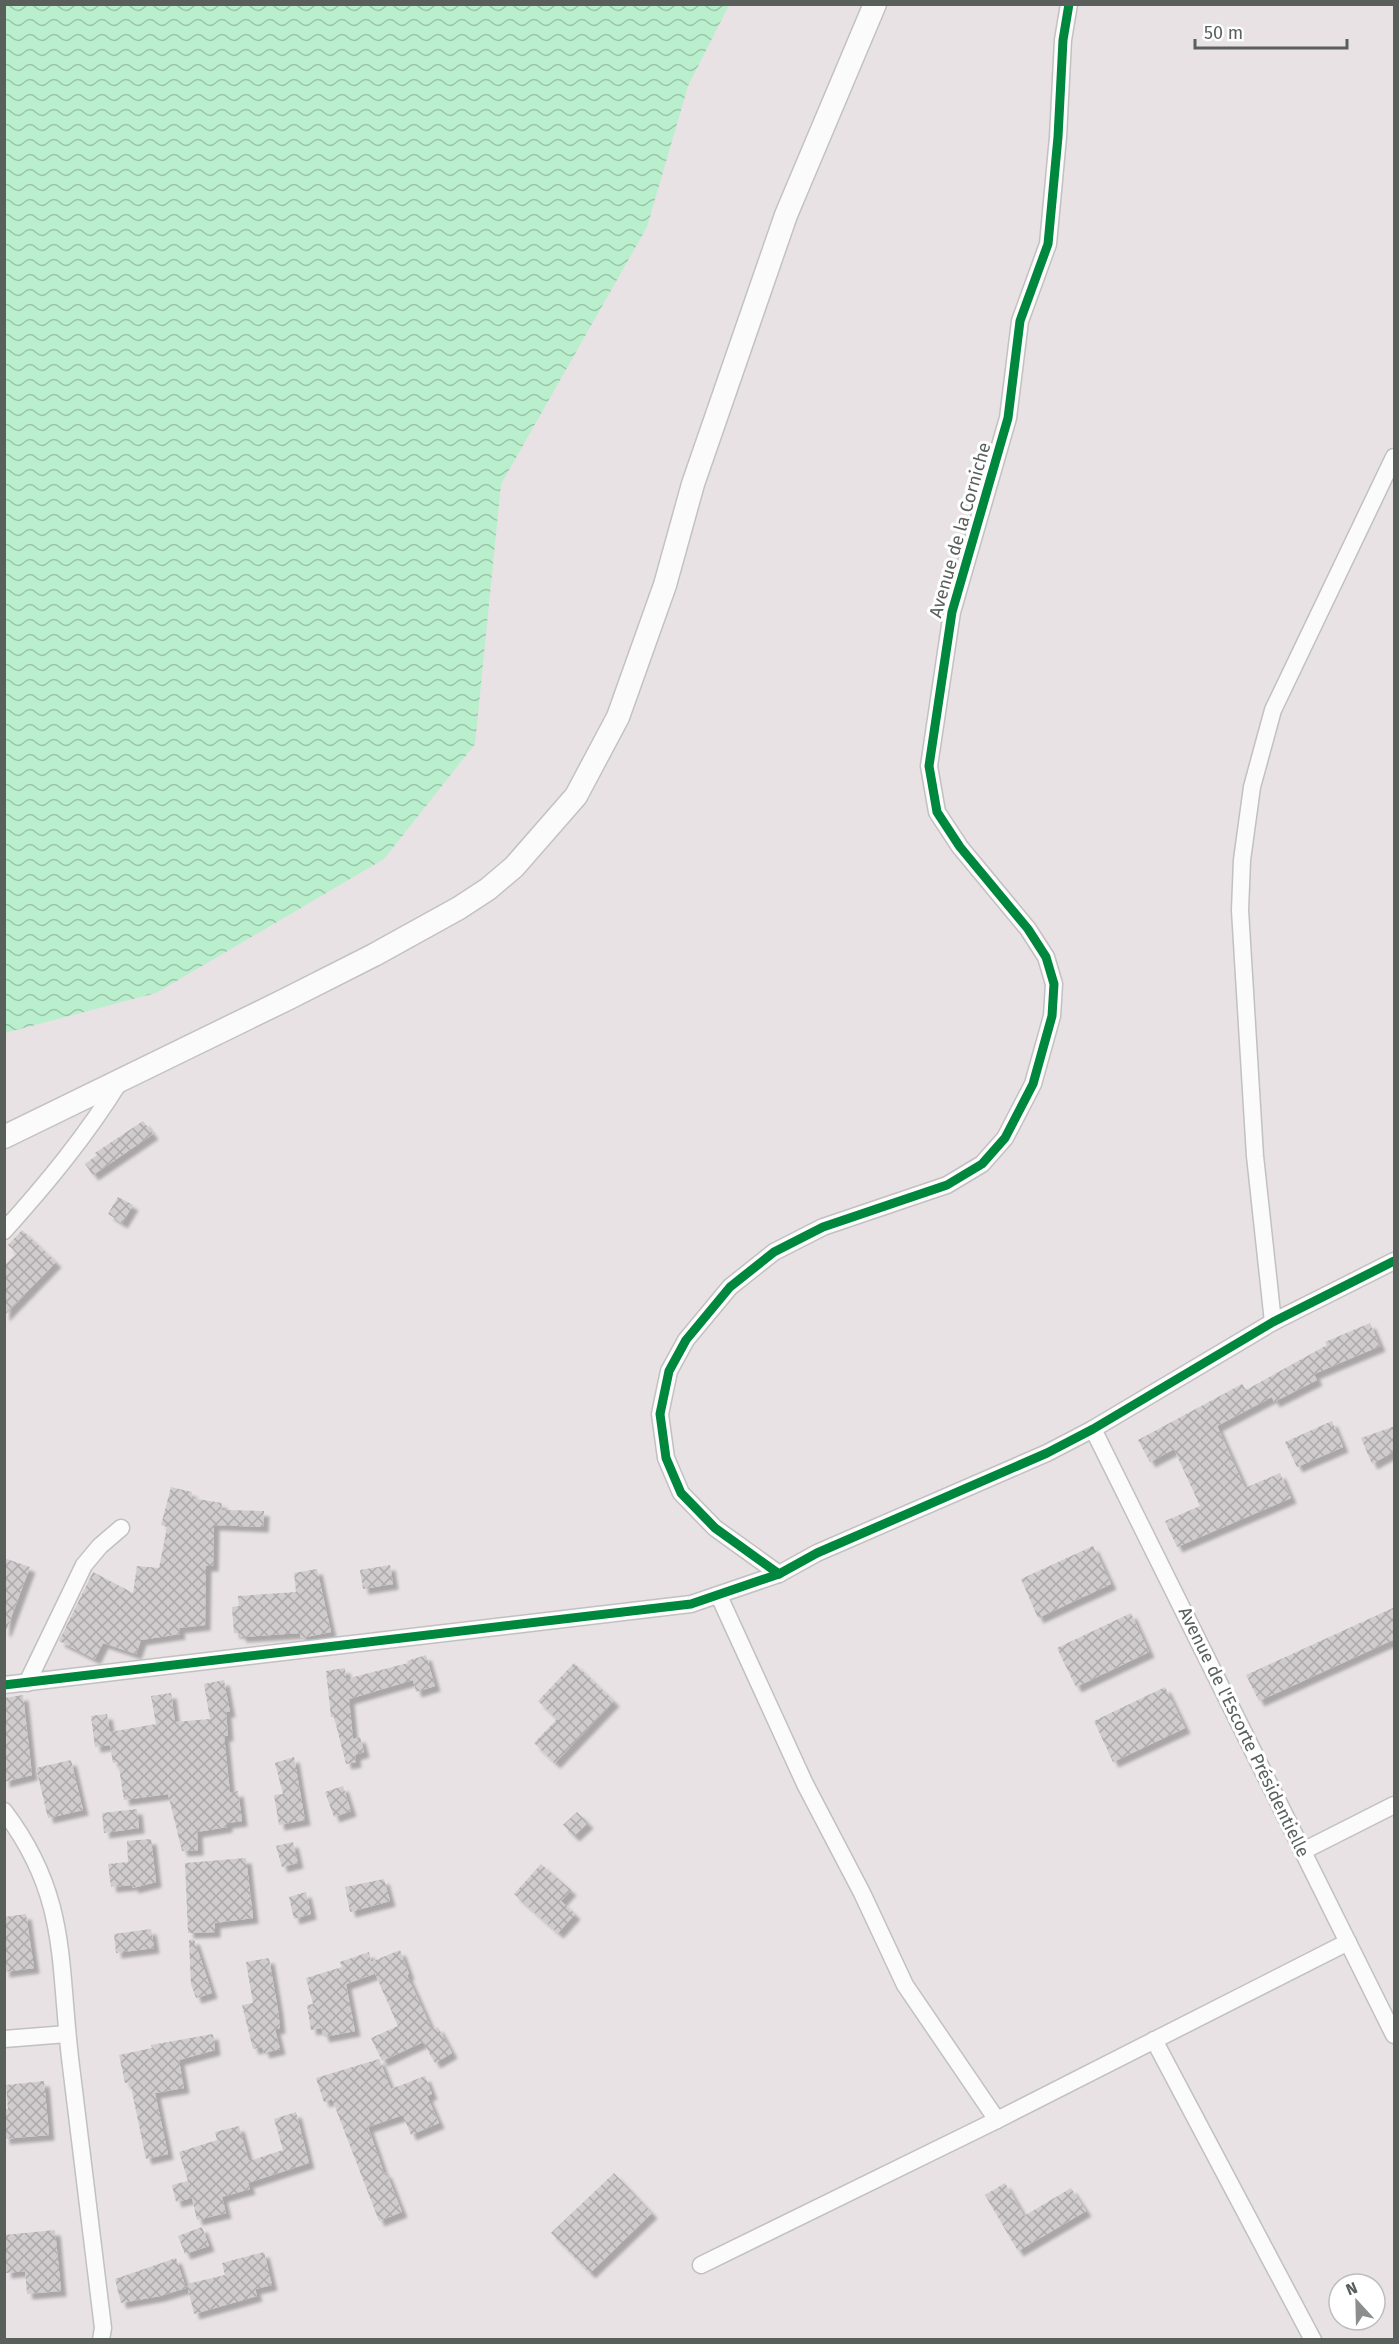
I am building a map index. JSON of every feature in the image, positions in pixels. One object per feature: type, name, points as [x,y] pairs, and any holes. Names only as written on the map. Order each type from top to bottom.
[{"type":"main road","points":[[4,1137],[364,960],[459,908],[488,889],[514,867],[576,796],[618,717],[665,585],[693,484],[786,215],[875,4]]},
{"type":"street","name":"Avenue de la Corniche","points":[[779,1574],[715,1528],[681,1493],[666,1458],[660,1414],[669,1371],[686,1340],[730,1287],[774,1252],[823,1227],[947,1185],[982,1164],[1005,1138],[1033,1084],[1053,1016],[1054,984],[1046,957],[1028,928],[960,847],[937,812],[929,765],[952,612],[1008,418],[1020,321],[1048,244],[1058,137],[1063,40],[1069,4]]},
{"type":"street","points":[[1274,1322],[1255,1156],[1240,910],[1242,860],[1252,787],[1273,710],[1395,457]]},
{"type":"street","points":[[4,1231],[65,1162],[96,1120],[120,1081]]},
{"type":"street","points":[[4,1685],[691,1604],[719,1596],[779,1574],[817,1553],[1047,1453],[1094,1429],[1274,1322],[1395,1262]]},
{"type":"street","name":"Avenue de l'Escorte Présidentielle","points":[[1094,1429],[1395,2035]]},
{"type":"street","points":[[27,1683],[84,1565],[100,1546],[121,1528]]},
{"type":"street","points":[[719,1596],[805,1784],[862,1893],[905,1985],[997,2120]]},
{"type":"street","points":[[1303,1851],[1395,1805]]},
{"type":"street","points":[[4,1811],[21,1833],[44,1875],[59,1934],[67,2034],[104,2328],[100,2340]]},
{"type":"street","points":[[701,2265],[997,2120],[1348,1942]]},
{"type":"street","points":[[4,2039],[67,2034]]},
{"type":"street","points":[[1154,2040],[1313,2340]]},
{"type":"water","points":[[5,4],[729,5],[688,86],[647,227],[501,484],[475,744],[384,859],[156,993],[5,1033]]},
{"type":"building","points":[[143,1121],[153,1134],[93,1175],[85,1164],[97,1155],[95,1153]]},
{"type":"building","points":[[118,1197],[133,1205],[122,1223],[108,1214]]},
{"type":"building","points":[[22,1230],[56,1262],[4,1316],[4,1266],[17,1253],[8,1245]]},
{"type":"building","points":[[1370,1323],[1380,1346],[1314,1374],[1317,1380],[1274,1402],[1272,1397],[1217,1426],[1245,1488],[1280,1473],[1291,1498],[1177,1547],[1165,1521],[1200,1506],[1174,1449],[1150,1462],[1138,1440],[1242,1384],[1246,1390],[1327,1345],[1325,1342]]},
{"type":"building","points":[[1332,1421],[1343,1447],[1297,1467],[1285,1442]]},
{"type":"building","points":[[1395,1426],[1395,1451],[1372,1464],[1361,1438]]},
{"type":"building","points":[[171,1487],[192,1492],[191,1498],[222,1503],[221,1510],[264,1511],[263,1527],[214,1525],[213,1566],[206,1566],[205,1625],[179,1628],[180,1634],[141,1640],[136,1654],[103,1643],[95,1659],[59,1641],[93,1572],[133,1593],[137,1566],[159,1568],[167,1527],[161,1525]]},
{"type":"building","points":[[1093,1546],[1111,1584],[1038,1618],[1021,1579]]},
{"type":"building","points":[[4,1558],[30,1567],[6,1631],[4,1631]]},
{"type":"building","points":[[390,1565],[393,1584],[363,1589],[360,1570]]},
{"type":"building","points":[[317,1569],[331,1632],[301,1638],[300,1633],[241,1637],[240,1633],[234,1633],[232,1607],[239,1606],[238,1596],[296,1592],[294,1573]]},
{"type":"building","points":[[1395,1607],[1395,1639],[1259,1701],[1246,1675]]},
{"type":"building","points":[[1131,1613],[1149,1652],[1076,1687],[1057,1648]]},
{"type":"building","points":[[426,1655],[435,1686],[416,1692],[413,1680],[349,1699],[353,1739],[360,1737],[364,1752],[355,1755],[356,1762],[346,1764],[334,1717],[331,1717],[326,1671],[345,1668],[346,1679],[408,1663],[407,1661]]},
{"type":"building","points":[[574,1663],[614,1701],[555,1763],[534,1743],[557,1719],[538,1701]]},
{"type":"building","points":[[224,1680],[230,1712],[226,1712],[228,1736],[224,1736],[230,1793],[238,1791],[242,1821],[227,1823],[227,1827],[197,1832],[198,1850],[182,1851],[168,1794],[124,1800],[118,1762],[113,1763],[110,1745],[95,1747],[91,1716],[107,1714],[110,1732],[156,1724],[151,1696],[171,1693],[175,1722],[210,1719],[204,1684]]},
{"type":"building","points":[[1165,1687],[1185,1728],[1113,1762],[1094,1721]]},
{"type":"building","points":[[23,1695],[32,1775],[4,1782],[4,1698]]},
{"type":"building","points":[[294,1757],[305,1820],[279,1825],[274,1795],[283,1794],[275,1763]]},
{"type":"building","points":[[71,1760],[83,1810],[48,1818],[36,1768]]},
{"type":"building","points":[[343,1786],[351,1811],[334,1817],[325,1792]]},
{"type":"building","points":[[137,1809],[139,1828],[104,1833],[102,1813]]},
{"type":"building","points":[[577,1812],[588,1823],[574,1836],[563,1825]]},
{"type":"building","points":[[151,1839],[156,1882],[133,1888],[132,1885],[111,1887],[108,1864],[128,1862],[127,1841]]},
{"type":"building","points":[[293,1842],[298,1863],[282,1867],[276,1846]]},
{"type":"building","points":[[246,1858],[253,1918],[215,1923],[215,1932],[188,1933],[185,1863]]},
{"type":"building","points":[[541,1864],[571,1890],[561,1901],[575,1914],[558,1933],[514,1894]]},
{"type":"building","points":[[384,1879],[390,1901],[350,1912],[345,1887]]},
{"type":"building","points":[[306,1892],[311,1914],[294,1919],[289,1897]]},
{"type":"building","points":[[26,1914],[34,1968],[4,1972],[4,1917]]},
{"type":"building","points":[[151,1929],[154,1948],[116,1953],[114,1934]]},
{"type":"building","points":[[194,1939],[212,1993],[196,1998],[191,1984],[189,1940]]},
{"type":"building","points":[[400,1950],[409,1974],[407,1975],[432,2030],[438,2027],[452,2053],[435,2063],[423,2042],[382,2061],[371,2038],[398,2026],[373,1969],[374,1974],[346,1984],[355,2031],[324,2037],[321,2028],[311,2030],[307,2005],[313,2004],[306,1978],[342,1967],[340,1962],[369,1952],[371,1962]]},
{"type":"building","points":[[269,1958],[278,2010],[280,2028],[275,2029],[280,2049],[264,2053],[262,2047],[253,2049],[242,2005],[253,2003],[246,1962]]},
{"type":"building","points":[[213,2034],[215,2050],[179,2060],[184,2088],[155,2093],[168,2154],[146,2159],[130,2082],[125,2083],[119,2055],[152,2048],[151,2045]]},
{"type":"building","points":[[379,2059],[391,2089],[425,2076],[432,2094],[427,2096],[439,2123],[411,2135],[403,2115],[368,2127],[384,2173],[386,2172],[402,2212],[379,2221],[332,2099],[324,2102],[316,2078]]},
{"type":"building","points":[[44,2081],[49,2135],[4,2139],[4,2109],[8,2109],[6,2085]]},
{"type":"building","points":[[296,2112],[309,2163],[248,2183],[250,2189],[222,2197],[226,2213],[197,2220],[192,2198],[176,2202],[172,2185],[188,2181],[179,2152],[217,2140],[215,2132],[239,2126],[249,2161],[283,2150],[274,2119]]},
{"type":"building","points":[[614,2173],[652,2213],[590,2273],[551,2233]]},
{"type":"building","points":[[1005,2183],[1024,2216],[1071,2188],[1086,2211],[1018,2251],[985,2195]]},
{"type":"building","points":[[202,2227],[209,2246],[185,2254],[178,2236]]},
{"type":"building","points":[[55,2230],[61,2291],[27,2294],[25,2271],[6,2273],[4,2235]]},
{"type":"building","points":[[264,2252],[272,2285],[255,2289],[257,2296],[194,2314],[187,2284],[225,2275],[222,2263]]},
{"type":"building","points":[[176,2258],[186,2288],[160,2296],[121,2303],[115,2279]]},
{"type":"cycle path","points":[[779,1574],[715,1528],[681,1493],[666,1458],[660,1414],[669,1371],[686,1340],[730,1287],[774,1252],[823,1227],[947,1185],[982,1164],[1005,1138],[1033,1084],[1052,1016],[1054,984],[1046,957],[1028,929],[960,847],[937,812],[929,766],[952,612],[1008,418],[1020,321],[1048,244],[1058,137],[1063,40],[1069,4]]},
{"type":"cycle path","points":[[4,1685],[691,1604],[779,1574],[817,1553],[1047,1453],[1093,1429],[1273,1322],[1394,1261]]}]
